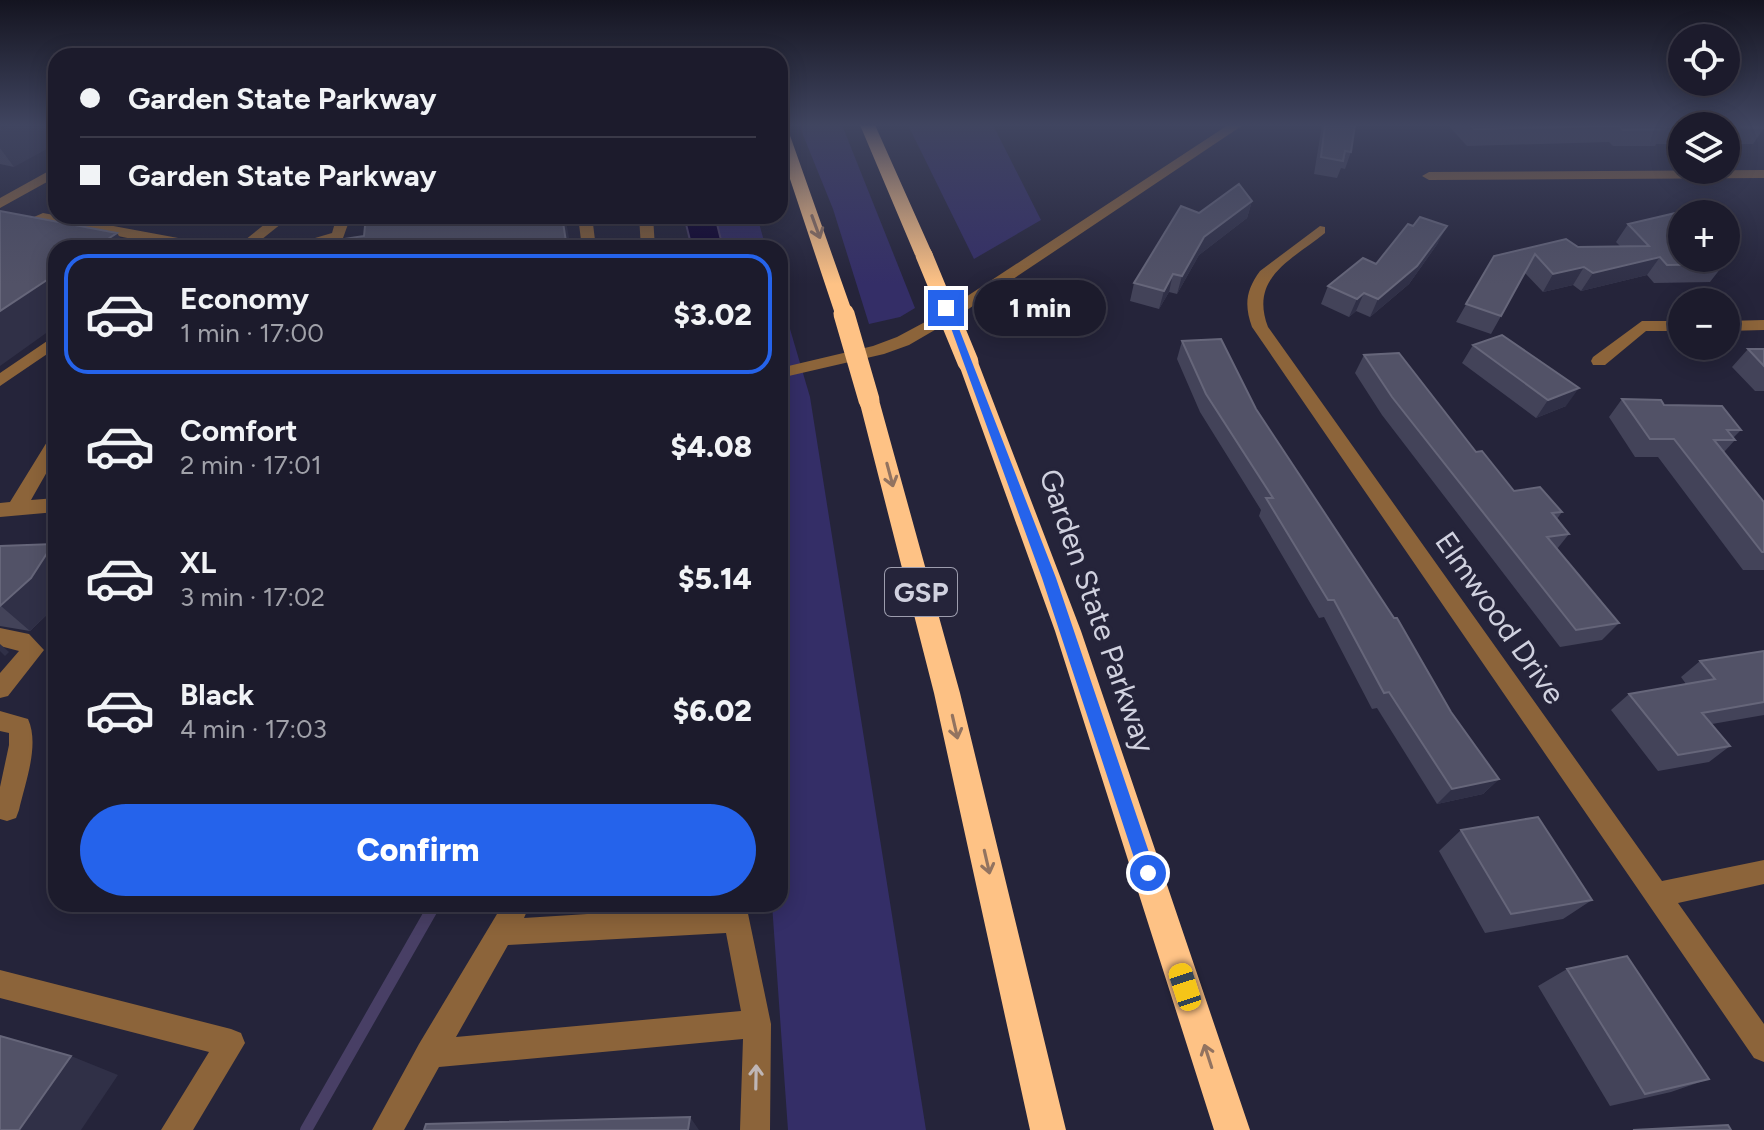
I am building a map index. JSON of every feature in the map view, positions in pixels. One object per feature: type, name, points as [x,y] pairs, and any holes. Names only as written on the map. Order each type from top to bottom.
[{"type":"highway","name":"GSP","points":[[797,178],[844,314],[869,400],[951,708],[1048,1130]]},
{"type":"highway","name":"Garden State Parkway","points":[[890,178],[968,362],[1068,631],[1232,1130]]},
{"type":"street","points":[[0,204],[45,178]]},
{"type":"street","points":[[788,371],[903,341],[946,317],[1157,178]]},
{"type":"street","points":[[1,235],[43,217],[48,218]]},
{"type":"street","points":[[81,224],[167,240]]},
{"type":"street","points":[[252,240],[274,224]]},
{"type":"street","points":[[326,240],[338,235],[341,224]]},
{"type":"street","name":"Elmwood Drive","points":[[1320,230],[1258,283],[1253,297],[1260,327],[1764,1048]]},
{"type":"street","points":[[1740,326],[1764,325]]},
{"type":"street","points":[[1599,361],[1642,326],[1668,326]]},
{"type":"street","points":[[0,381],[48,346]]},
{"type":"street","points":[[8,510],[48,452]]},
{"type":"street","points":[[8,510],[48,506]]},
{"type":"street","points":[[0,637],[21,640],[33,650],[0,689]]},
{"type":"street","points":[[0,721],[20,726],[21,745],[2,812]]},
{"type":"street","points":[[1657,895],[1764,872]]},
{"type":"street","points":[[387,1130],[512,912]]},
{"type":"street","points":[[501,932],[722,912]]},
{"type":"street","points":[[733,912],[757,1024],[755,1130]]},
{"type":"street","points":[[0,984],[231,1043],[176,1130]]},
{"type":"street","points":[[429,1054],[757,1024]]},
{"type":"shaded area","points":[[820,178],[863,178],[915,308],[900,317],[869,324]]},
{"type":"shaded area","points":[[934,178],[1020,178],[1041,220],[974,259]]},
{"type":"shaded area","points":[[686,224],[717,224],[721,240],[690,240]]},
{"type":"shaded area","points":[[717,224],[759,224],[764,240],[721,240]]},
{"type":"shaded area","points":[[788,322],[810,397],[926,1130],[788,1130],[773,912],[788,912]]},
{"type":"building","points":[[1239,184],[1252,201],[1204,237],[1182,276],[1173,274],[1164,291],[1134,283],[1181,206],[1199,213]]},
{"type":"building","points":[[0,211],[48,220],[48,224],[69,224],[117,233],[106,240],[48,240],[48,279],[0,311]]},
{"type":"building","points":[[1668,215],[1668,265],[1660,257],[1593,273],[1584,267],[1553,274],[1535,254],[1501,316],[1466,304],[1494,256],[1566,239],[1578,247],[1649,246],[1628,224]]},
{"type":"building","points":[[1420,217],[1447,226],[1417,266],[1378,299],[1364,293],[1357,299],[1328,286],[1363,258],[1376,264],[1408,224],[1413,226]]},
{"type":"building","points":[[365,224],[563,224],[566,240],[338,240],[364,236]]},
{"type":"building","points":[[1502,335],[1579,388],[1548,400],[1473,345]]},
{"type":"building","points":[[1221,339],[1256,409],[1394,618],[1397,618],[1451,712],[1499,779],[1452,789],[1389,692],[1384,693],[1334,600],[1328,600],[1266,498],[1273,498],[1206,394],[1182,341]]},
{"type":"building","points":[[1748,349],[1764,349],[1764,366]]},
{"type":"building","points":[[1399,353],[1476,452],[1482,451],[1514,491],[1540,487],[1562,512],[1552,513],[1569,534],[1547,537],[1619,623],[1576,630],[1392,397],[1364,355]]},
{"type":"building","points":[[1622,399],[1661,400],[1664,405],[1722,406],[1741,430],[1727,430],[1735,440],[1714,440],[1764,502],[1764,552],[1674,439],[1650,439]]},
{"type":"building","points":[[48,544],[48,552],[31,578],[0,606],[0,546]]},
{"type":"building","points":[[1764,651],[1764,702],[1702,713],[1730,746],[1678,755],[1629,694],[1715,679],[1700,661]]},
{"type":"building","points":[[1538,817],[1592,900],[1511,914],[1461,830]]},
{"type":"building","points":[[1627,956],[1709,1079],[1645,1094],[1567,969]]},
{"type":"building","points":[[0,1036],[71,1056],[19,1130],[0,1130]]},
{"type":"building","points":[[690,1117],[688,1130],[424,1130],[426,1124]]},
{"type":"building","points":[[1728,1125],[1731,1130],[1633,1130]]},
{"type":"waterway","points":[[306,1130],[430,912]]},
{"type":"route","points":[[946,308],[1011,473],[1068,631],[1148,873]]}]
